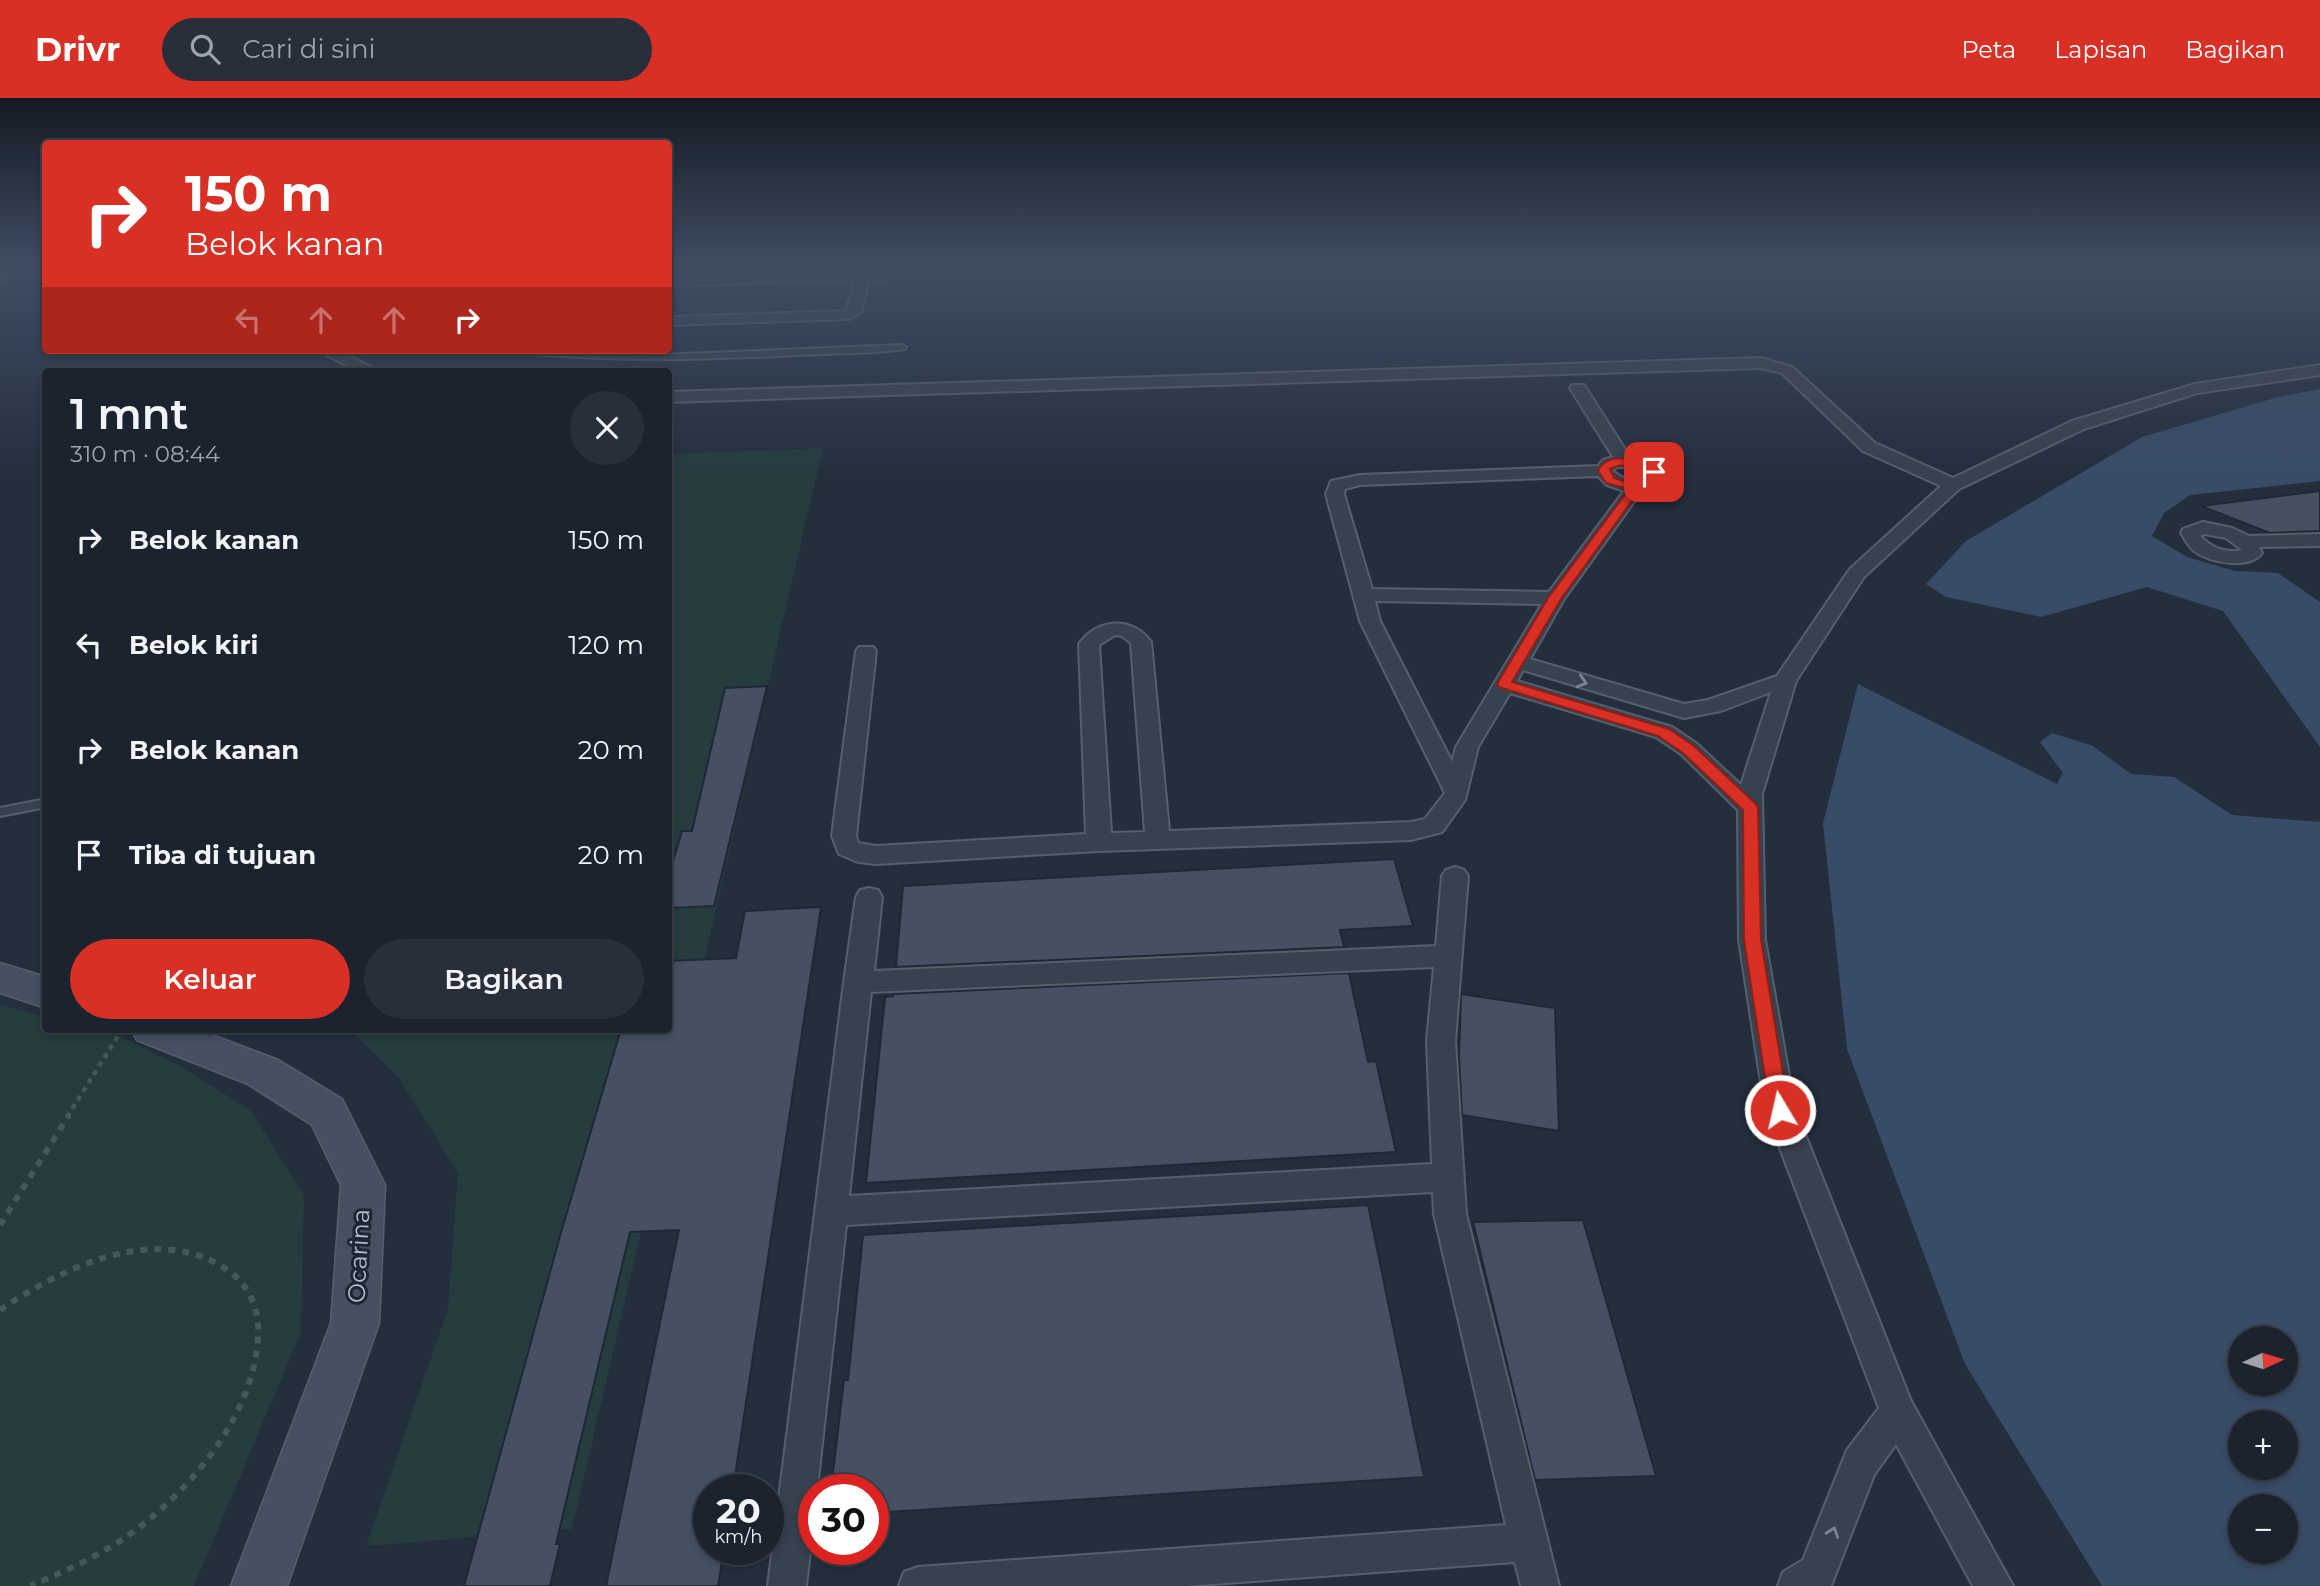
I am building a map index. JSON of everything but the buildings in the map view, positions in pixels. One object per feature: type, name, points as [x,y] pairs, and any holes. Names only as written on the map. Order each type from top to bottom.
[{"type":"street","points":[[333,354],[364,368]]},
{"type":"street","points":[[672,397],[1761,363],[1787,370],[1869,447],[1953,485]]},
{"type":"street","points":[[1994,1586],[1898,1412],[1780,1110],[1752,940],[1750,794],[1785,681],[1857,573],[1953,485],[2078,425],[2195,390],[2320,370]]},
{"type":"street","points":[[1578,388],[1624,461]]},
{"type":"street","points":[[1457,794],[1370,621],[1335,494],[1336,485],[1360,480],[1603,471],[1609,464],[1624,461],[1642,464],[1657,477],[1652,484],[1636,487],[1618,484],[1610,480],[1603,471]]},
{"type":"street","points":[[866,651],[844,836],[848,848],[858,853],[876,855],[1099,842],[1410,831],[1433,826],[1457,794],[1467,747],[1555,598],[1636,487]]},
{"type":"street","points":[[2248,542],[2320,540]]},
{"type":"street","points":[[1364,595],[1555,598]]},
{"type":"street","points":[[1099,842],[1088,644],[1095,635],[1110,630],[1127,629],[1136,633],[1141,642],[1158,841]]},
{"type":"street","points":[[1517,662],[1684,711],[1713,705],[1744,692],[1785,681]]},
{"type":"street","points":[[1504,684],[1664,732],[1683,744],[1751,808]]},
{"type":"street","points":[[1455,876],[1441,1041],[1450,1214],[1540,1586]]},
{"type":"street","points":[[787,1586],[869,897]]},
{"type":"street","points":[[858,982],[1448,956]]},
{"type":"street","points":[[0,978],[42,992]]},
{"type":"street","name":"Ocarina","points":[[161,1033],[263,1072],[327,1112],[363,1185],[355,1323],[258,1586]]},
{"type":"street","points":[[831,1211],[1448,1177]]},
{"type":"street","points":[[1797,1586],[1818,1573],[1860,1463],[1898,1412]]},
{"type":"street","points":[[918,1586],[1530,1542]]},
{"type":"lane","points":[[547,354],[644,358],[902,347]]},
{"type":"lane","points":[[0,812],[42,804]]},
{"type":"path","points":[[0,1225],[120,1033]]},
{"type":"path","points":[[0,1310],[24,1293],[86,1264],[144,1250],[195,1252],[233,1271],[255,1304],[258,1350],[240,1406],[203,1464],[149,1519],[81,1565],[30,1586]]},
{"type":"green space","points":[[823,448],[572,1529],[366,1546],[448,1309],[458,1173],[399,1078],[354,1033],[672,1033],[672,454]]},
{"type":"green space","points":[[0,1005],[42,1016],[42,1033],[109,1033],[189,1071],[251,1111],[304,1195],[301,1332],[194,1586],[0,1586]]},
{"type":"water","points":[[2320,389],[2320,481],[2190,495],[2164,513],[2152,536],[2187,557],[2235,571],[2278,573],[2320,602],[2320,747],[2223,611],[2147,587],[2041,617],[1946,597],[1926,584],[1966,541],[2142,437],[2278,397]]},
{"type":"water","points":[[1858,684],[2057,784],[2063,773],[2040,742],[2052,733],[2093,746],[2131,774],[2174,777],[2232,815],[2320,822],[2320,1586],[2102,1586],[1965,1364],[1847,1049],[1823,823]]},
{"type":"route","points":[[1654,472],[1642,464],[1624,461],[1605,467],[1603,471],[1610,480],[1636,487],[1555,598],[1504,684],[1664,732],[1689,749],[1751,808],[1752,940],[1780,1110]]}]
